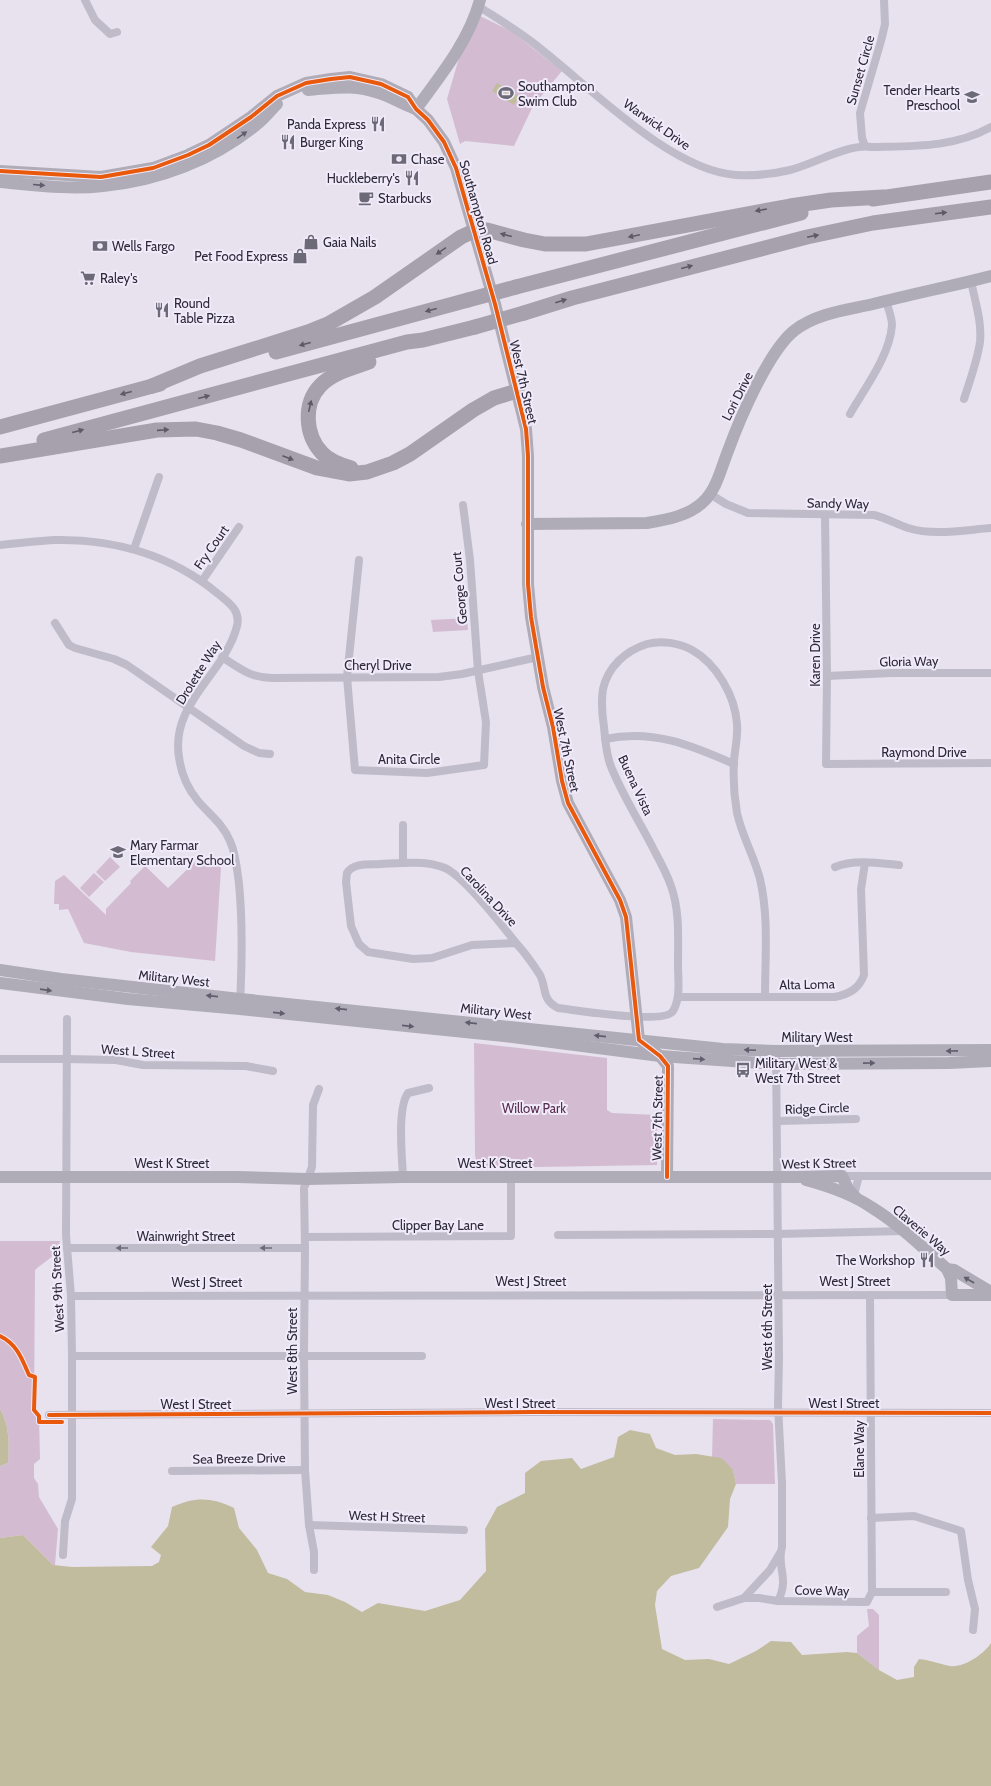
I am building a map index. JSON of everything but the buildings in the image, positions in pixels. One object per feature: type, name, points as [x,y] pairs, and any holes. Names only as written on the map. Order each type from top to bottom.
[{"type":"highway","points":[[0,426],[516,287],[781,218],[883,197],[991,182]]},
{"type":"highway","points":[[152,386],[200,366],[308,332],[328,324],[375,297],[461,237],[474,231],[486,230],[546,244],[586,244],[790,206],[831,200],[883,197]]},
{"type":"highway","points":[[0,452],[407,342],[423,340],[475,327],[587,294],[807,237],[873,223],[991,207]]},
{"type":"highway","points":[[376,468],[351,468],[332,461],[322,454],[314,444],[310,429],[309,408],[313,397],[320,386],[330,377],[373,360],[410,348],[423,340]]},
{"type":"highway","points":[[0,456],[157,430],[196,429],[241,440],[317,468],[332,472],[349,474],[367,472],[393,463],[410,454],[450,425],[483,404],[494,398],[516,391]]},
{"type":"street","points":[[85,0],[99,26],[110,34],[117,32]]},
{"type":"street","name":"Sunset Circle","points":[[865,146],[862,138],[860,113],[883,35],[885,24],[884,0]]},
{"type":"street","points":[[416,109],[459,48],[479,3]]},
{"type":"street","name":"Warwick Drive","points":[[479,3],[528,39],[643,131],[676,154],[704,168],[736,175],[770,174],[791,170],[865,146],[901,146],[952,143],[976,135],[991,127]]},
{"type":"street","name":"Southampton Road","points":[[0,171],[101,178],[153,168],[188,155],[209,145],[252,116],[277,96],[306,83],[350,77],[381,84],[408,97],[416,109],[428,120],[444,142],[454,161],[495,304]]},
{"type":"street","name":"Southampton Road","points":[[0,182],[59,187],[102,186],[156,176],[192,164],[213,153],[256,125],[276,104],[295,93],[307,90],[347,86],[362,88],[382,94],[416,109]]},
{"type":"street","name":"Lori Drive","points":[[527,524],[606,524],[659,521],[687,512],[702,503],[710,494],[735,431],[752,395],[776,351],[785,339],[805,323],[820,317],[991,276]]},
{"type":"street","points":[[964,399],[977,357],[980,340],[979,318],[972,281]]},
{"type":"street","points":[[850,414],[883,356],[890,338],[892,323],[886,301]]},
{"type":"street","name":"West 7th Street","points":[[495,304],[526,429],[528,456],[528,584],[531,617],[543,687],[554,727],[562,781],[568,803],[620,900],[626,918],[633,972],[639,1040],[660,1056],[668,1066],[667,1177]]},
{"type":"street","points":[[134,549],[160,477]]},
{"type":"street","name":"Sandy Way","points":[[710,494],[726,504],[748,513],[874,515],[888,519],[908,528],[930,532],[991,528]]},
{"type":"street","name":"George Court","points":[[463,505],[470,560],[478,670]]},
{"type":"street","name":"Karen Drive","points":[[825,515],[827,676],[826,764],[858,764]]},
{"type":"street","name":"Fry Court","points":[[202,581],[240,527]]},
{"type":"street","name":"Drolette Way","points":[[0,545],[55,540],[79,541],[134,549],[170,562],[202,581],[235,609],[238,616],[237,625],[229,645],[192,699],[180,727],[178,738],[181,766],[191,792],[226,833],[236,859],[240,896],[242,947],[240,1004]]},
{"type":"street","points":[[347,677],[359,560]]},
{"type":"street","points":[[55,623],[69,645],[75,648],[114,658],[127,665],[244,746],[259,753],[270,754]]},
{"type":"street","name":"Buena Vista","points":[[636,1016],[668,1016],[674,1011],[678,998],[677,908],[668,876],[610,762],[605,739],[602,693],[610,671],[628,653],[650,643],[675,643],[687,647],[705,660],[719,676],[731,697],[737,723],[734,785],[740,825],[756,866],[763,895],[765,997]]},
{"type":"street","name":"Cheryl Drive","points":[[222,657],[245,673],[256,677],[272,678],[439,677],[538,657]]},
{"type":"street","name":"Anita Circle","points":[[347,677],[355,770],[427,774],[484,766],[486,722],[478,670]]},
{"type":"street","name":"Gloria Way","points":[[827,676],[891,673],[991,673]]},
{"type":"street","points":[[605,739],[630,736],[663,738],[695,747],[734,764]]},
{"type":"street","name":"Raymond Drive","points":[[858,764],[991,764]]},
{"type":"street","points":[[403,825],[403,863]]},
{"type":"street","name":"Carolina Drive","points":[[516,943],[472,945],[432,958],[413,959],[368,952],[359,944],[351,926],[347,873],[350,868],[358,865],[403,863],[433,865],[446,869],[456,876],[516,943],[540,976],[546,998],[551,1004],[558,1008],[636,1016]]},
{"type":"street","points":[[835,866],[840,864],[865,863],[899,866]]},
{"type":"street","name":"Alta Loma","points":[[678,998],[836,997],[848,994],[857,987],[864,975],[862,889],[865,863]]},
{"type":"street","name":"Military West","points":[[0,970],[240,1004],[660,1056],[776,1064],[991,1061]]},
{"type":"street","name":"Military West","points":[[0,983],[128,1000],[240,1004],[723,1049],[776,1051],[991,1050]]},
{"type":"street","name":"West 9th Street","points":[[63,1555],[65,1521],[72,1499],[73,1415],[71,1296],[67,1248],[67,1020]]},
{"type":"street","name":"West 6th Street","points":[[776,1051],[779,1295],[778,1413],[783,1506],[782,1547],[780,1553],[784,1585],[778,1601]]},
{"type":"street","name":"West L Street","points":[[0,1059],[116,1060],[143,1065],[246,1066],[273,1071]]},
{"type":"street","points":[[402,1177],[402,1112],[404,1099],[408,1093],[429,1088]]},
{"type":"street","name":"West 8th Street","points":[[314,1570],[314,1552],[309,1526],[305,1470],[304,1188],[312,1167],[313,1105],[319,1089]]},
{"type":"street","name":"Ridge Circle","points":[[778,1121],[856,1119]]},
{"type":"street","name":"Claverie Way","points":[[842,1176],[848,1190],[856,1198]]},
{"type":"street","points":[[856,1198],[855,1191],[859,1176]]},
{"type":"street","name":"West K Street","points":[[0,1177],[237,1177],[307,1179],[402,1177],[991,1176]]},
{"type":"street","name":"Clipper Bay Lane","points":[[305,1237],[511,1236],[511,1177]]},
{"type":"street","name":"Claverie Way","points":[[795,1177],[856,1198],[904,1231],[947,1269],[954,1270],[991,1293]]},
{"type":"street","points":[[558,1235],[778,1234],[904,1231]]},
{"type":"street","name":"Wainwright Street","points":[[67,1248],[305,1248]]},
{"type":"street","points":[[947,1269],[951,1278],[952,1295]]},
{"type":"street","name":"West J Street","points":[[71,1296],[952,1295],[991,1293]]},
{"type":"street","name":"Elane Way","points":[[867,1602],[872,1592],[870,1295]]},
{"type":"street","points":[[72,1356],[422,1356]]},
{"type":"street","name":"West I Street","points":[[49,1415],[530,1412],[991,1412]]},
{"type":"street","name":"Sea Breeze Drive","points":[[172,1471],[305,1470]]},
{"type":"street","points":[[871,1518],[914,1516],[961,1531],[968,1580],[975,1609],[973,1630]]},
{"type":"street","name":"West H Street","points":[[309,1526],[464,1530]]},
{"type":"street","points":[[717,1608],[744,1598],[770,1570],[780,1553]]},
{"type":"street","points":[[872,1592],[946,1592]]},
{"type":"street","name":"Cove Way","points":[[744,1598],[759,1598],[778,1601],[867,1602]]},
{"type":"green space","points":[[480,16],[511,31],[562,71],[533,106],[514,146],[465,141],[460,144],[447,99],[459,58]]},
{"type":"green space","points":[[467,618],[468,630],[433,632],[431,620]]},
{"type":"green space","points":[[110,857],[120,867],[105,881],[96,872]]},
{"type":"green space","points":[[214,857],[221,868],[215,961],[131,952],[84,943],[68,909],[59,910],[59,904],[54,904],[55,881],[64,875],[106,915],[106,909],[145,866],[168,888],[197,860]]},
{"type":"green space","points":[[94,873],[104,882],[89,897],[80,888]]},
{"type":"green space","name":"Willow Park","points":[[474,1043],[607,1058],[607,1110],[612,1113],[657,1115],[657,1165],[478,1168],[475,1155]]},
{"type":"green space","points":[[0,1241],[60,1241],[54,1255],[35,1270],[34,1410],[39,1416],[40,1459],[34,1464],[34,1478],[38,1484],[39,1497],[58,1529],[55,1565],[53,1565],[23,1535],[0,1538],[0,1466],[8,1463],[9,1449],[6,1422],[0,1409]]},
{"type":"green space","points":[[713,1419],[770,1420],[773,1424],[775,1484],[736,1484],[733,1470],[712,1457]]},
{"type":"green space","points":[[867,1609],[873,1609],[879,1615],[879,1670],[857,1653],[857,1636],[869,1626]]},
{"type":"shaded area","name":"Southampton Swim Club","points":[[497,83],[519,96],[514,105],[492,91]]},
{"type":"shaded area","points":[[0,1409],[6,1422],[9,1449],[8,1463],[0,1466]]},
{"type":"shaded area","points":[[630,1430],[650,1434],[656,1448],[675,1455],[696,1454],[721,1458],[733,1470],[736,1484],[730,1499],[728,1527],[699,1568],[671,1576],[657,1591],[655,1605],[662,1649],[685,1660],[709,1659],[729,1664],[756,1651],[771,1641],[791,1642],[802,1655],[847,1652],[857,1653],[879,1670],[897,1680],[914,1677],[914,1667],[919,1659],[950,1666],[961,1665],[979,1656],[991,1643],[991,1786],[0,1786],[0,1538],[23,1535],[53,1565],[72,1567],[152,1566],[159,1562],[161,1555],[151,1547],[168,1526],[172,1507],[188,1501],[210,1500],[226,1504],[234,1508],[239,1528],[257,1550],[268,1573],[287,1579],[305,1592],[328,1595],[345,1602],[362,1612],[378,1603],[425,1611],[460,1600],[486,1571],[485,1529],[497,1507],[525,1493],[525,1473],[541,1461],[572,1458],[581,1469],[614,1457],[618,1437]]},
{"type":"cycle path","points":[[0,171],[101,177],[153,168],[188,155],[209,145],[251,117],[277,96],[306,83],[350,77],[381,84],[408,97],[416,109],[428,120],[444,142],[456,168],[495,304],[526,429],[528,456],[528,584],[531,617],[543,687],[553,727],[562,781],[568,803],[620,900],[626,917],[639,1040],[660,1056],[668,1066],[667,1177]]},
{"type":"cycle path","points":[[0,1336],[11,1343],[21,1358],[29,1375],[35,1377],[34,1410],[39,1416],[39,1422],[62,1422]]},
{"type":"cycle path","points":[[49,1415],[531,1412],[991,1413]]},
{"type":"place","name":"Southampton Swim Club","points":[[506,93]]},
{"type":"place","name":"Tender Hearts Preschool","points":[[972,97]]},
{"type":"place","name":"Panda Express","points":[[378,124]]},
{"type":"place","name":"Burger King","points":[[288,142]]},
{"type":"place","name":"Chase","points":[[399,159]]},
{"type":"place","name":"Huckleberry's","points":[[412,178]]},
{"type":"place","name":"Starbucks","points":[[366,198]]},
{"type":"place","name":"Gaia Nails","points":[[311,242]]},
{"type":"place","name":"Wells Fargo","points":[[100,246]]},
{"type":"place","name":"Pet Food Express","points":[[300,256]]},
{"type":"place","name":"Raley's","points":[[88,278]]},
{"type":"place","name":"Round Table Pizza","points":[[162,310]]},
{"type":"place","name":"Mary Farmar Elementary School","points":[[118,852]]},
{"type":"place","name":"Military West & West 7th Street","points":[[743,1070]]},
{"type":"place","name":"The Workshop","points":[[927,1260]]}]
